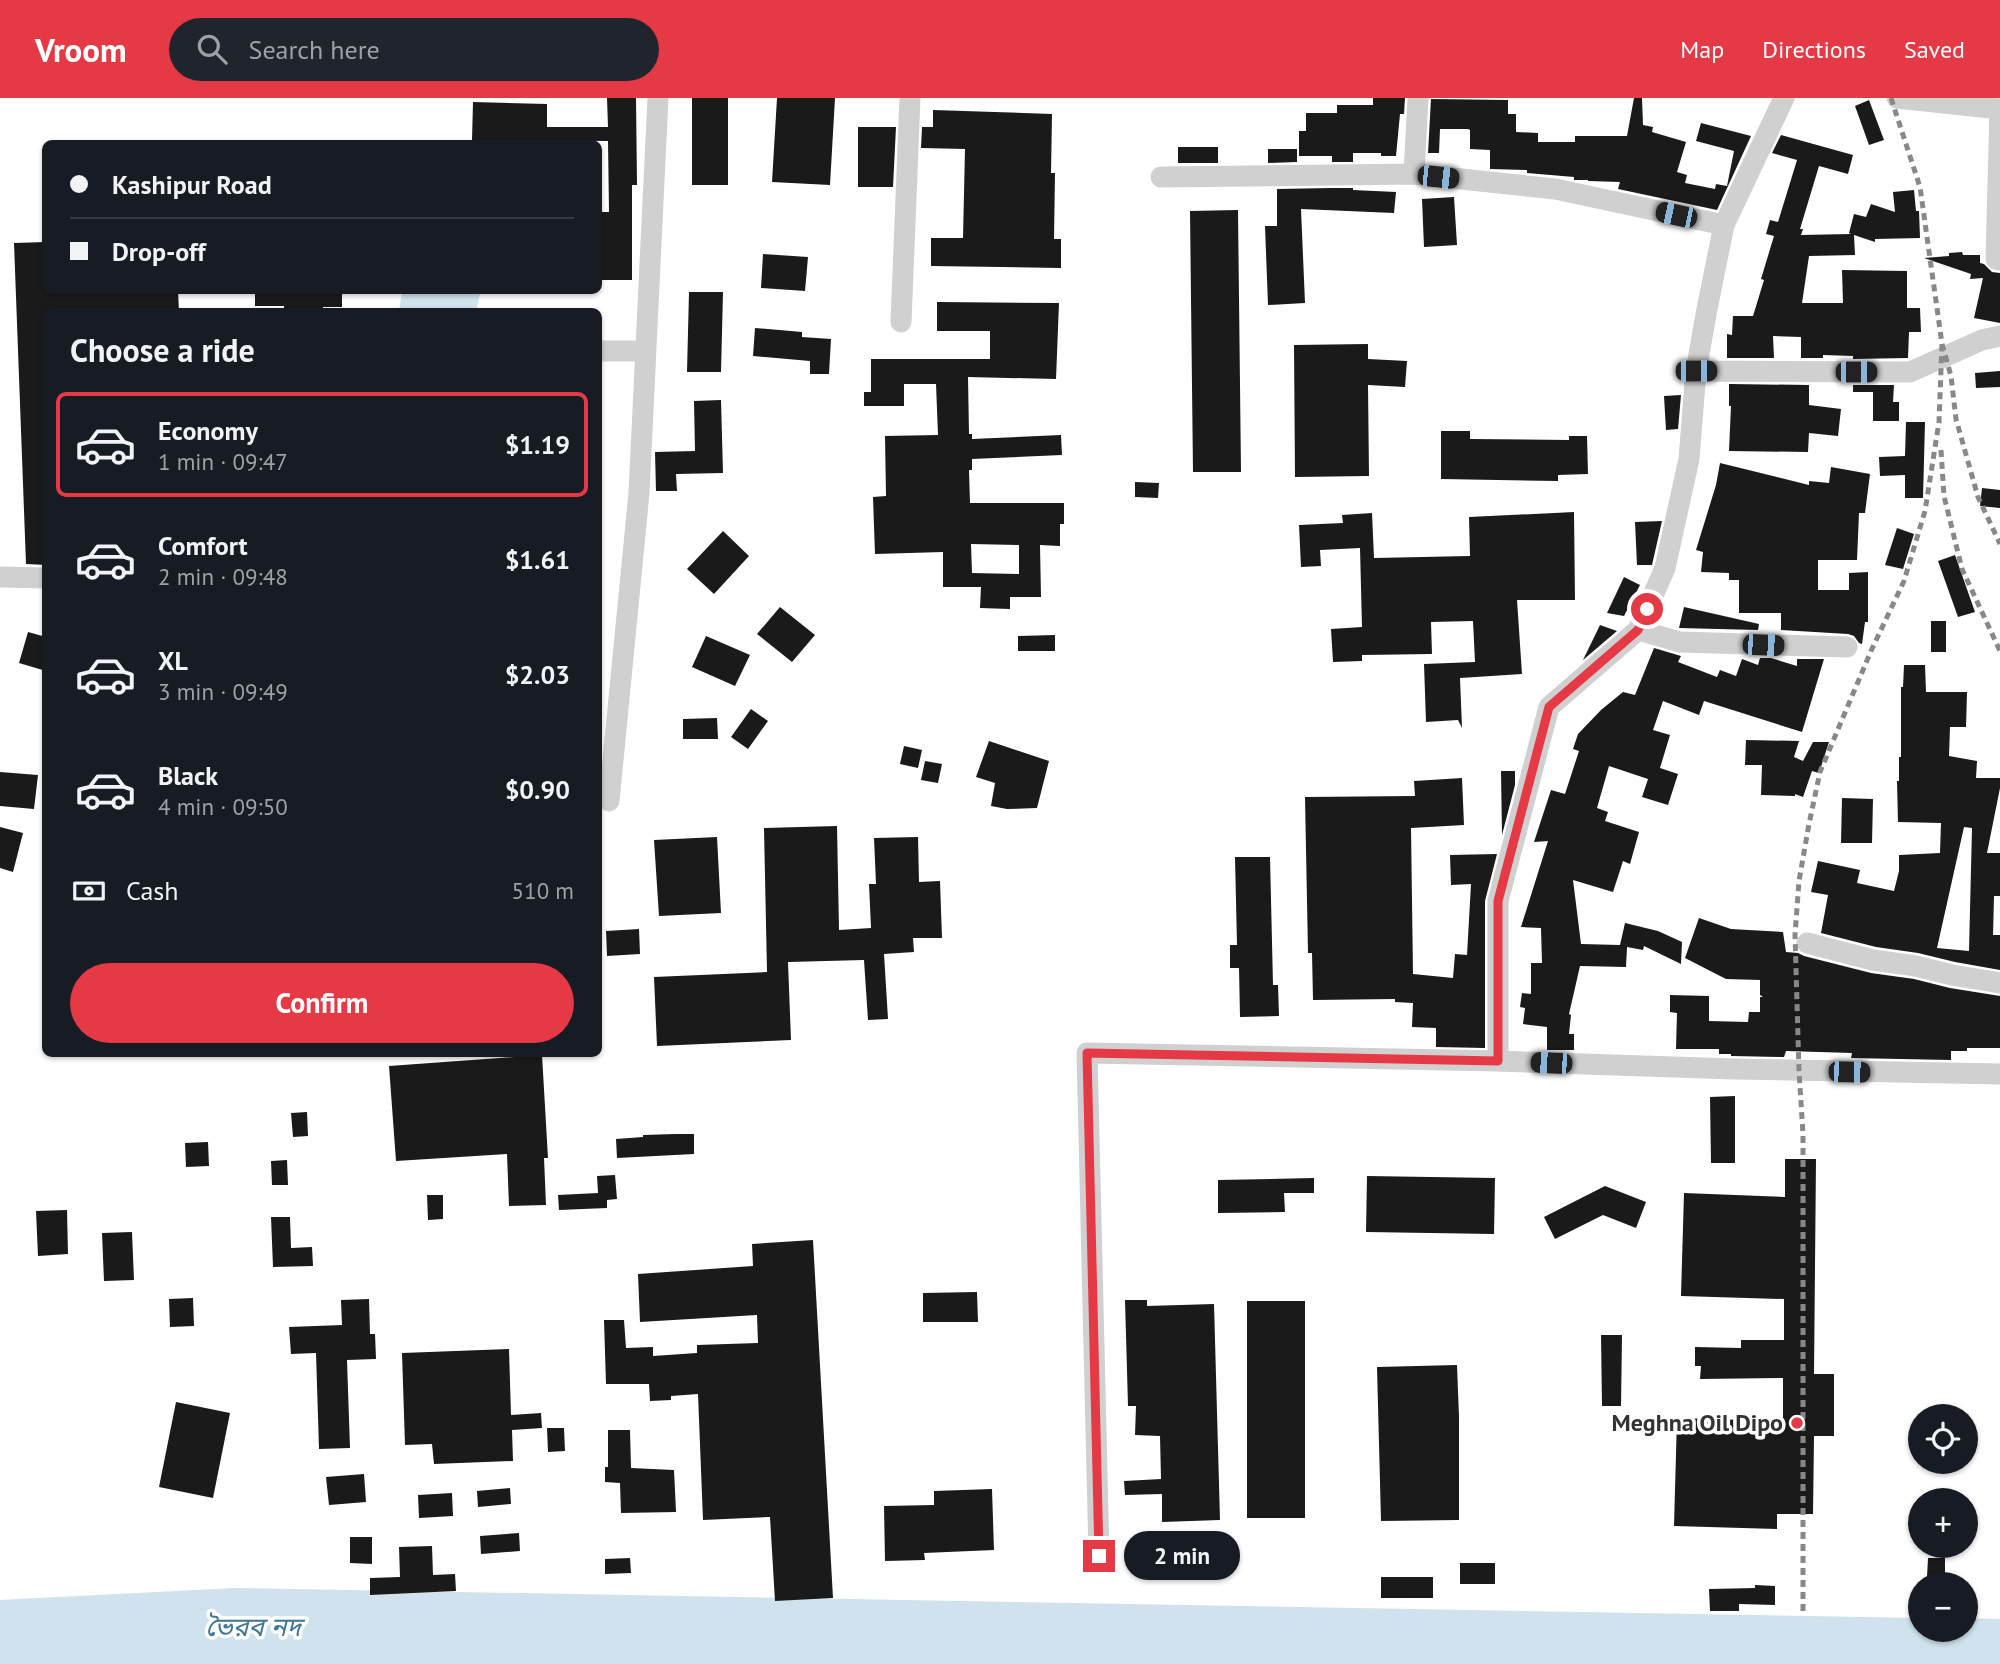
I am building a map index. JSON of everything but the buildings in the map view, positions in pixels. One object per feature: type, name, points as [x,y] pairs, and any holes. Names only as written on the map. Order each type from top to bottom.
[{"type":"street","points":[[609,801],[639,493],[658,98]]},
{"type":"street","points":[[901,322],[910,98]]},
{"type":"street","points":[[1414,174],[1418,98]]},
{"type":"street","points":[[1498,1061],[1498,901],[1549,707],[1638,630],[1665,568],[1689,459],[1696,371],[1724,225],[1784,98]]},
{"type":"street","points":[[1897,98],[2000,109],[1996,259],[2000,260]]},
{"type":"street","points":[[1161,177],[1414,174],[1555,189],[1724,225]]},
{"type":"street","points":[[1696,371],[1910,372],[1982,340],[2000,336]]},
{"type":"street","points":[[602,351],[645,351]]},
{"type":"street","points":[[0,578],[42,578]]},
{"type":"street","points":[[1638,630],[1680,642],[1847,648]]},
{"type":"street","points":[[1807,943],[1873,960],[2000,983]]},
{"type":"street","points":[[1099,1556],[1087,1053],[2000,1074]]},
{"type":"water","points":[[401,294],[480,294],[477,308],[399,308]]},
{"type":"water","name":"ভৈরব নদ","points":[[235,1588],[1908,1618],[1908,1642],[1978,1642],[1978,1618],[2000,1619],[2000,1664],[0,1664],[0,1600]]},
{"type":"railway","points":[[1891,98],[1920,187],[1942,344],[1951,376],[1956,419],[1978,497],[2000,544]]},
{"type":"railway","points":[[1803,1611],[1803,1134],[1795,935],[1799,881],[1820,772],[1904,581],[1925,511],[1939,422],[1942,344]]},
{"type":"railway","points":[[1941,450],[1944,496],[1962,569],[2000,651]]},
{"type":"place","name":"Meghna Oil Dipo","points":[[1797,1423]]},
{"type":"route","points":[[1099,1556],[1087,1053],[1498,1061],[1498,901],[1549,707],[1638,630],[1647,609]]}]
